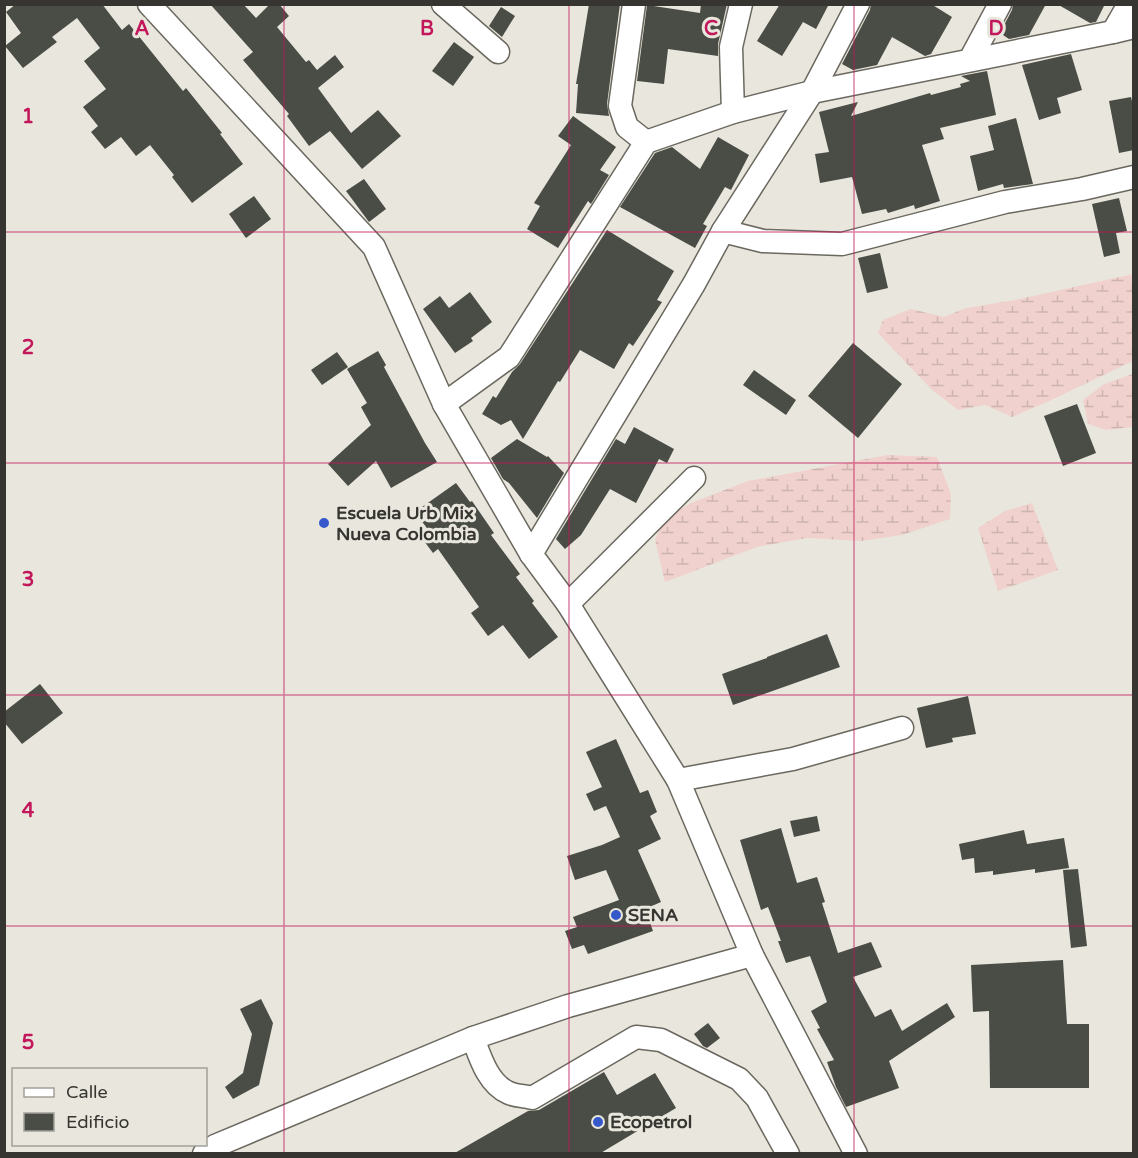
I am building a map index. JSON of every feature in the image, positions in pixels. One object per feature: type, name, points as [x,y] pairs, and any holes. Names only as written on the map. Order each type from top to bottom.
[{"type":"street","points":[[149,4],[374,247],[444,404],[531,554],[568,604],[678,780],[752,955],[856,1154]]},
{"type":"street","points":[[443,4],[498,52]]},
{"type":"street","points":[[634,4],[620,106],[627,127],[646,142]]},
{"type":"street","points":[[733,112],[731,47],[741,4]]},
{"type":"street","points":[[531,554],[682,304],[723,231],[812,93],[858,4]]},
{"type":"street","points":[[970,60],[1000,4]]},
{"type":"street","points":[[444,404],[509,357],[646,142],[733,112],[812,93],[1123,29],[1129,4]]},
{"type":"street","points":[[723,231],[762,241],[842,244],[1005,202],[1083,189],[1134,177]]},
{"type":"street","points":[[568,604],[694,478]]},
{"type":"street","points":[[678,780],[793,759],[902,728]]},
{"type":"street","points":[[204,1154],[215,1146],[473,1038],[568,1006],[752,955]]},
{"type":"street","points":[[473,1038],[483,1064],[497,1086],[509,1093],[532,1098],[636,1037],[660,1040],[739,1079],[757,1098],[788,1154]]},
{"type":"green space","points":[[1133,274],[1133,361],[1012,417],[985,405],[958,410],[932,390],[878,333],[883,320],[911,309],[944,317],[966,308],[1015,300]]},
{"type":"green space","points":[[1133,374],[1133,427],[1106,430],[1088,424],[1083,400],[1104,384]]},
{"type":"green space","points":[[888,455],[937,457],[951,494],[950,519],[902,535],[862,541],[807,538],[757,547],[665,582],[655,540],[664,519],[691,503],[748,481]]},
{"type":"green space","points":[[1032,503],[1058,570],[998,591],[978,528],[1005,511]]},
{"type":"building","points":[[16,4],[102,4],[122,30],[129,24],[183,91],[186,88],[222,133],[220,134],[243,164],[192,203],[172,177],[174,175],[150,145],[136,156],[121,137],[105,149],[91,132],[98,126],[83,107],[106,89],[84,61],[100,48],[77,18],[52,37],[57,42],[23,68],[5,46],[21,33],[6,12]]},
{"type":"building","points":[[210,4],[243,4],[256,18],[270,4],[279,4],[289,16],[277,27],[306,62],[309,60],[317,70],[335,55],[344,67],[318,88],[351,133],[378,110],[401,136],[362,169],[330,131],[309,146],[287,116],[289,114],[243,60],[253,52]]},
{"type":"building","points":[[589,4],[620,4],[607,104],[609,116],[576,113],[578,84],[576,84]]},
{"type":"building","points":[[701,4],[727,4],[718,44],[718,56],[668,49],[664,84],[637,81],[647,5],[700,13]]},
{"type":"building","points":[[780,4],[829,4],[816,29],[803,22],[782,56],[757,41]]},
{"type":"building","points":[[871,4],[931,4],[952,17],[931,54],[925,56],[892,37],[877,65],[853,70],[842,64]]},
{"type":"building","points":[[1013,4],[1046,4],[1029,35],[1009,39],[1000,33]]},
{"type":"building","points":[[1057,4],[1105,4],[1096,22],[1090,23]]},
{"type":"building","points":[[501,7],[515,16],[502,37],[489,26]]},
{"type":"building","points":[[454,42],[474,57],[453,86],[432,71]]},
{"type":"building","points":[[1071,54],[1082,90],[1057,98],[1061,113],[1039,120],[1022,65]]},
{"type":"building","points":[[987,71],[996,115],[940,128],[944,139],[922,145],[940,201],[915,209],[914,205],[888,213],[886,209],[862,214],[852,177],[820,183],[815,154],[829,152],[819,112],[858,102],[851,116],[930,93],[931,95],[961,87],[960,84],[970,81],[961,76]]},
{"type":"building","points":[[1131,97],[1134,110],[1134,150],[1119,153],[1109,101]]},
{"type":"building","points":[[573,116],[616,147],[600,170],[609,175],[591,204],[588,201],[558,248],[527,229],[540,206],[534,203],[571,145],[558,136]]},
{"type":"building","points":[[1016,118],[1033,184],[1004,188],[1003,184],[978,191],[970,156],[994,150],[988,126]]},
{"type":"building","points":[[718,137],[749,155],[731,190],[725,187],[703,224],[707,226],[695,248],[620,207],[655,153],[672,147],[700,169]]},
{"type":"building","points":[[364,179],[386,209],[369,222],[346,191]]},
{"type":"building","points":[[254,196],[271,219],[246,238],[229,214]]},
{"type":"building","points":[[1119,198],[1127,231],[1116,233],[1120,253],[1104,257],[1092,204]]},
{"type":"building","points":[[607,230],[674,271],[657,300],[662,302],[633,346],[629,343],[614,369],[580,350],[560,382],[558,381],[523,439],[511,420],[501,425],[482,414],[493,396],[496,398],[512,372],[520,364]]},
{"type":"building","points":[[880,253],[888,288],[867,293],[858,258]]},
{"type":"building","points":[[470,292],[492,322],[471,338],[473,341],[455,353],[423,309],[440,296],[449,308]]},
{"type":"building","points":[[853,343],[902,384],[858,438],[808,396]]},
{"type":"building","points":[[378,351],[386,365],[384,367],[437,462],[391,488],[376,461],[348,486],[328,464],[371,425],[361,407],[367,403],[347,369]]},
{"type":"building","points":[[337,352],[348,367],[322,385],[311,370]]},
{"type":"building","points":[[754,370],[796,400],[786,415],[743,385]]},
{"type":"building","points":[[1077,404],[1096,453],[1063,466],[1044,416]]},
{"type":"building","points":[[634,427],[674,449],[667,463],[659,459],[636,503],[610,489],[581,535],[565,549],[556,539],[616,439],[625,444]]},
{"type":"building","points":[[517,439],[548,456],[564,473],[537,518],[509,483],[503,479],[491,458]]},
{"type":"building","points":[[456,483],[470,502],[472,501],[494,533],[491,535],[520,574],[516,577],[534,601],[532,603],[558,637],[529,659],[503,625],[488,636],[471,613],[479,607],[438,549],[433,553],[421,537],[429,531],[415,512]]},
{"type":"building","points":[[827,634],[840,667],[733,705],[722,674]]},
{"type":"building","points":[[40,684],[63,713],[22,744],[4,722],[4,712]]},
{"type":"building","points":[[968,696],[976,734],[952,738],[953,742],[926,748],[917,708]]},
{"type":"building","points":[[616,739],[640,793],[648,790],[657,812],[650,816],[661,839],[638,850],[661,902],[645,909],[653,931],[588,954],[584,945],[572,949],[565,931],[577,927],[573,917],[619,900],[606,870],[575,880],[567,856],[620,837],[606,806],[594,811],[586,794],[602,787],[586,752]]},
{"type":"building","points":[[817,816],[820,831],[794,837],[790,821]]},
{"type":"building","points":[[781,828],[797,883],[817,877],[825,902],[822,903],[838,953],[871,942],[882,967],[853,977],[875,1017],[891,1009],[902,1031],[947,1003],[955,1017],[889,1061],[899,1088],[846,1107],[827,1062],[834,1060],[817,1029],[820,1028],[811,1011],[827,1002],[810,956],[786,963],[778,941],[781,941],[768,907],[761,910],[740,840]]},
{"type":"building","points":[[1024,830],[1027,844],[1064,838],[1069,868],[1035,873],[1035,869],[993,875],[993,871],[975,873],[974,858],[962,860],[959,844]]},
{"type":"building","points":[[1078,869],[1087,946],[1071,948],[1063,870]]},
{"type":"building","points":[[1063,960],[1067,1024],[1089,1024],[1089,1088],[990,1088],[989,1011],[973,1012],[971,965]]},
{"type":"building","points":[[261,999],[273,1023],[259,1085],[233,1099],[225,1087],[243,1073],[252,1034],[240,1009]]},
{"type":"building","points":[[708,1023],[720,1038],[707,1048],[694,1034]]},
{"type":"building","points":[[604,1072],[617,1095],[655,1073],[676,1108],[599,1154],[453,1154],[528,1111],[539,1110]]},
{"type":"place","name":"Escuela Urb Mix Nueva Colombia","points":[[324,523]]},
{"type":"place","name":"SENA","points":[[616,915]]},
{"type":"place","name":"Ecopetrol","points":[[598,1122]]}]
